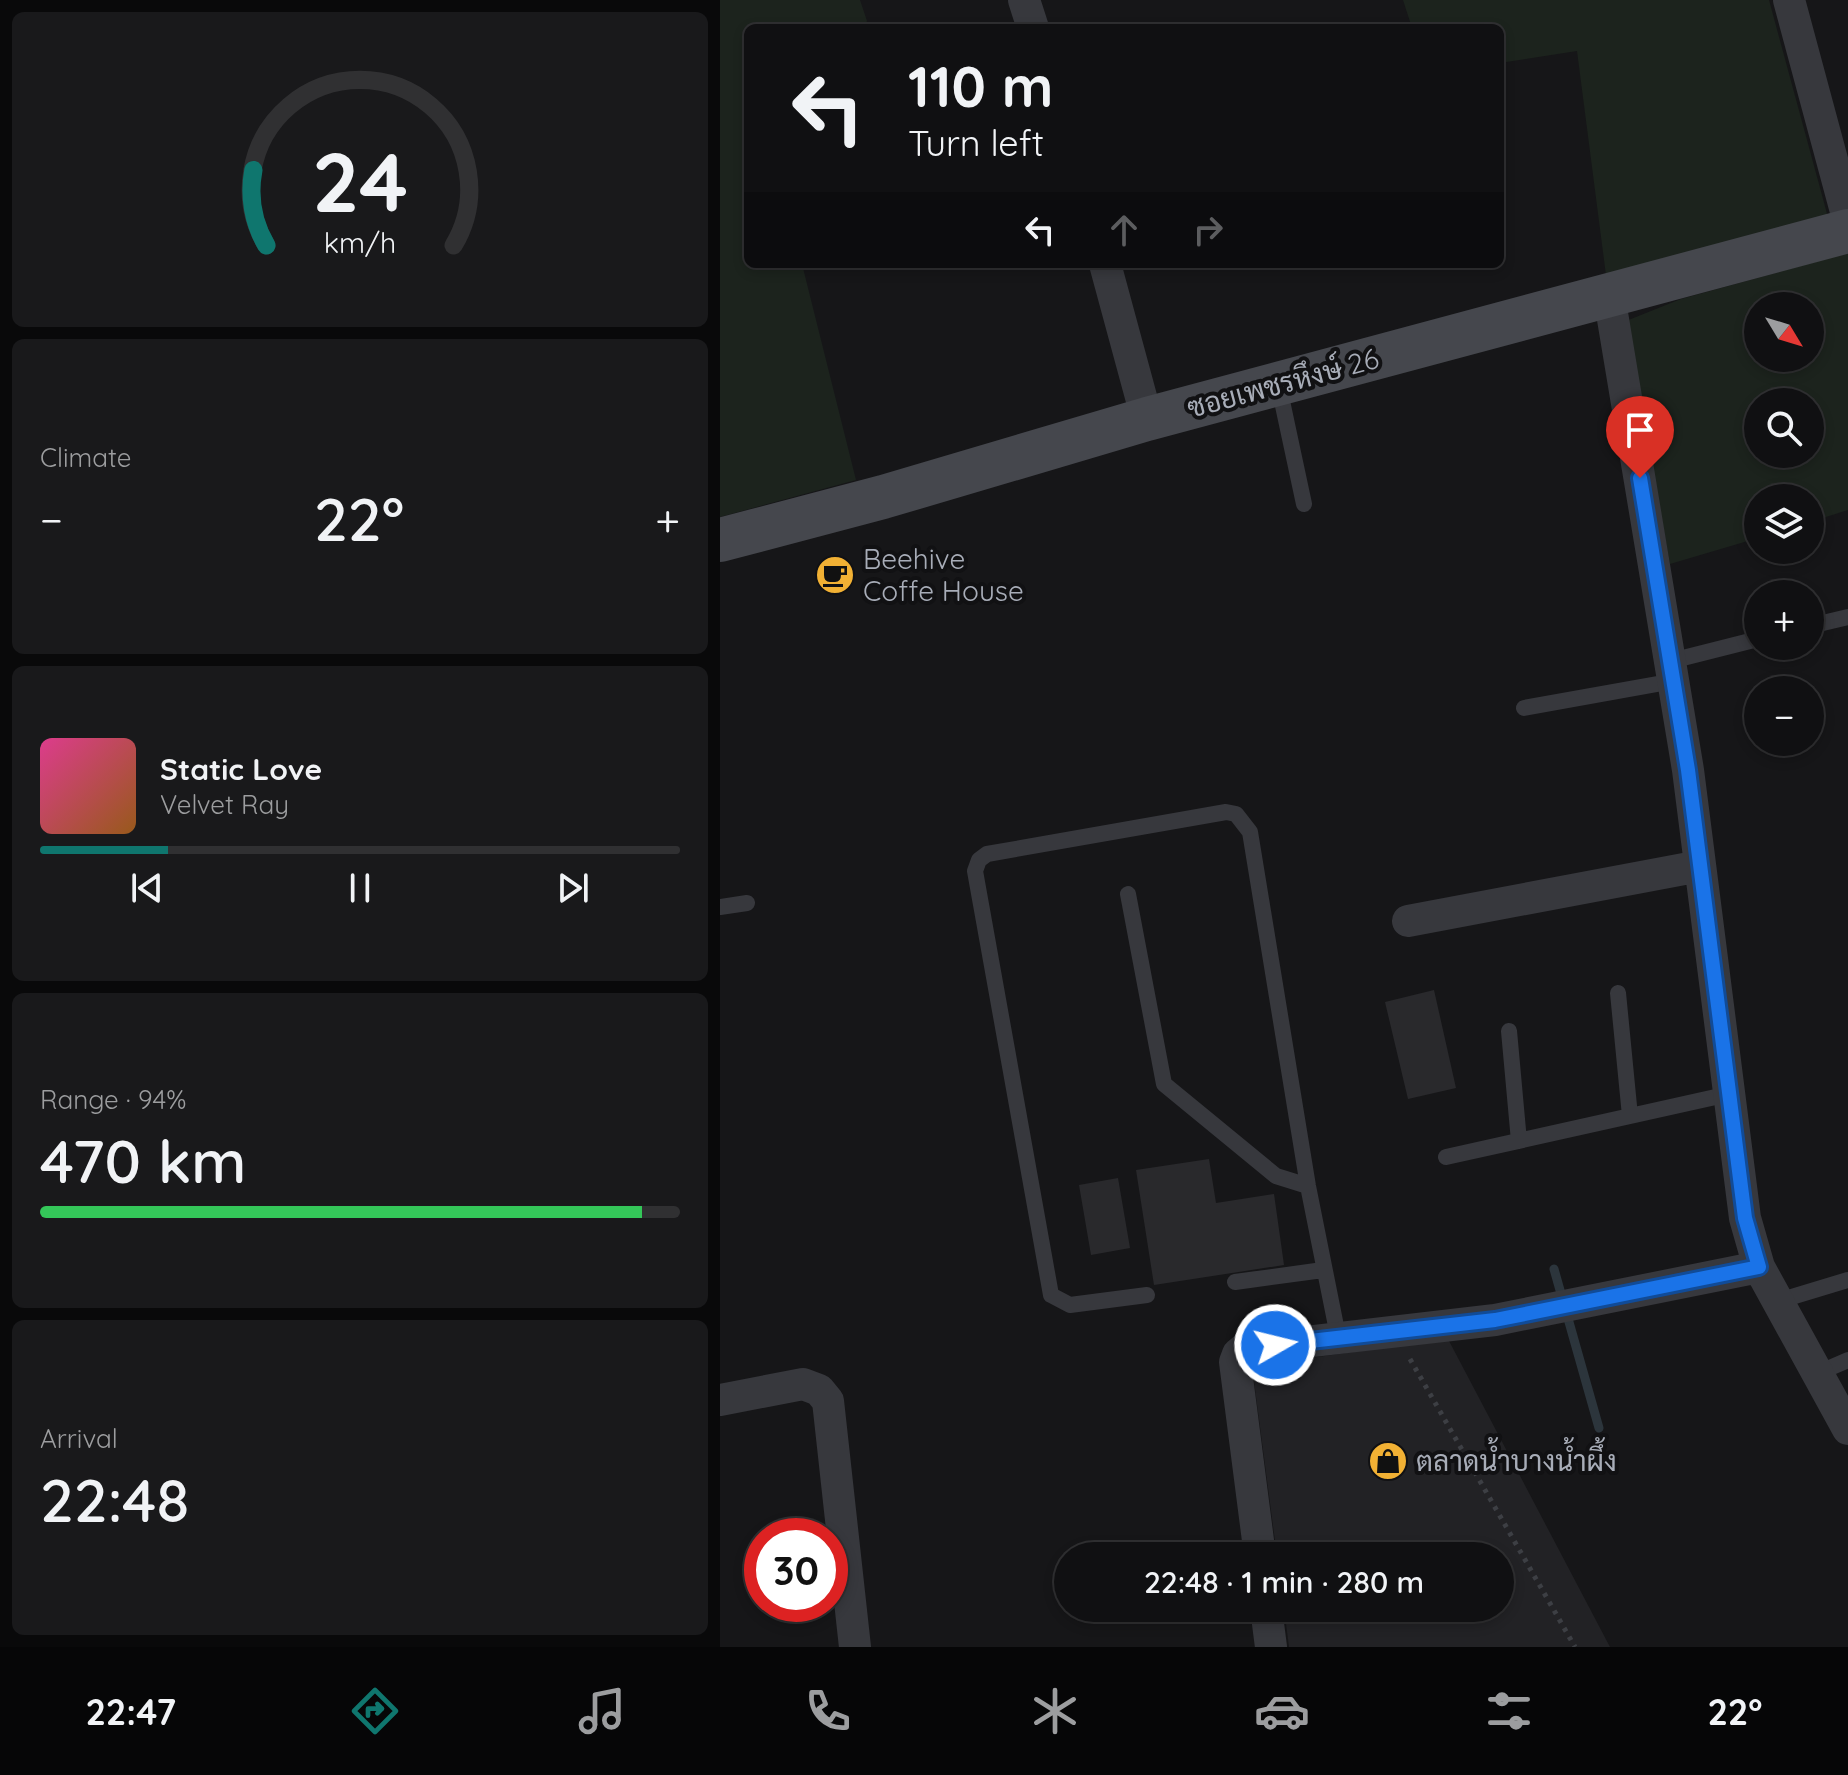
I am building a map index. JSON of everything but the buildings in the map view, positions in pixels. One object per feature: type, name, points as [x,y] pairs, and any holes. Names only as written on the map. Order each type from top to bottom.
[{"type":"street","points":[[1024,0],[1032,24]]},
{"type":"street","points":[[1789,0],[1848,219]]},
{"type":"street","name":"ซอยเพชรหึงษ์ 26","points":[[720,540],[883,497],[1147,419],[1848,231]]},
{"type":"street","points":[[1106,268],[1147,419]]},
{"type":"street","points":[[1609,295],[1673,671],[1745,1218],[1759,1267],[1848,1429]]},
{"type":"street","points":[[1408,921],[1700,866]]},
{"type":"street","points":[[1258,1542],[1235,1362],[1244,1349],[1495,1320],[1759,1267]]},
{"type":"street","points":[[720,1400],[803,1384],[819,1390],[828,1401],[855,1647]]},
{"type":"street","points":[[1268,1622],[1271,1647]]},
{"type":"lane","points":[[1279,385],[1304,504]]},
{"type":"lane","points":[[1824,623],[1848,617]]},
{"type":"lane","points":[[1524,708],[1673,671],[1744,644]]},
{"type":"lane","points":[[1147,1295],[1070,1305],[1051,1295],[975,871],[979,860],[987,854],[1226,812],[1236,814],[1250,832],[1308,1186],[1338,1336]]},
{"type":"lane","points":[[1128,894],[1164,1084],[1276,1176],[1308,1186]]},
{"type":"lane","points":[[720,907],[747,903]]},
{"type":"lane","points":[[1618,993],[1630,1116]]},
{"type":"lane","points":[[1509,1031],[1519,1141]]},
{"type":"lane","points":[[1446,1157],[1729,1094]]},
{"type":"lane","points":[[1235,1282],[1323,1270]]},
{"type":"lane","points":[[1778,1301],[1848,1280]]},
{"type":"lane","points":[[1818,1373],[1848,1360]]},
{"type":"path","points":[[1394,1331],[1575,1647]]},
{"type":"shaded area","points":[[720,0],[860,0],[865,24],[744,24],[744,268],[803,268],[856,480],[720,517]]},
{"type":"shaded area","points":[[1403,0],[1769,0],[1829,221],[1607,283],[1577,51],[1504,62],[1504,24],[1411,24]]},
{"type":"shaded area","points":[[1848,253],[1848,510],[1824,518],[1824,484],[1744,484],[1744,542],[1670,564],[1626,321],[1681,299]]},
{"type":"shaded area","name":"ตลาดน้ำบางน้ำผึ้ง","points":[[1448,1339],[1610,1647],[1289,1647],[1286,1622],[1514,1622],[1514,1542],[1275,1542],[1252,1366]]},
{"type":"waterway","points":[[1554,1269],[1599,1428]]},
{"type":"place","name":"Beehive Coffe House","points":[[835,575]]},
{"type":"place","name":"ตลาดน้ำบางน้ำผึ้ง","points":[[1388,1461]]},
{"type":"route","points":[[1275,1345],[1495,1320],[1759,1267],[1745,1218],[1688,770],[1640,478]]}]
